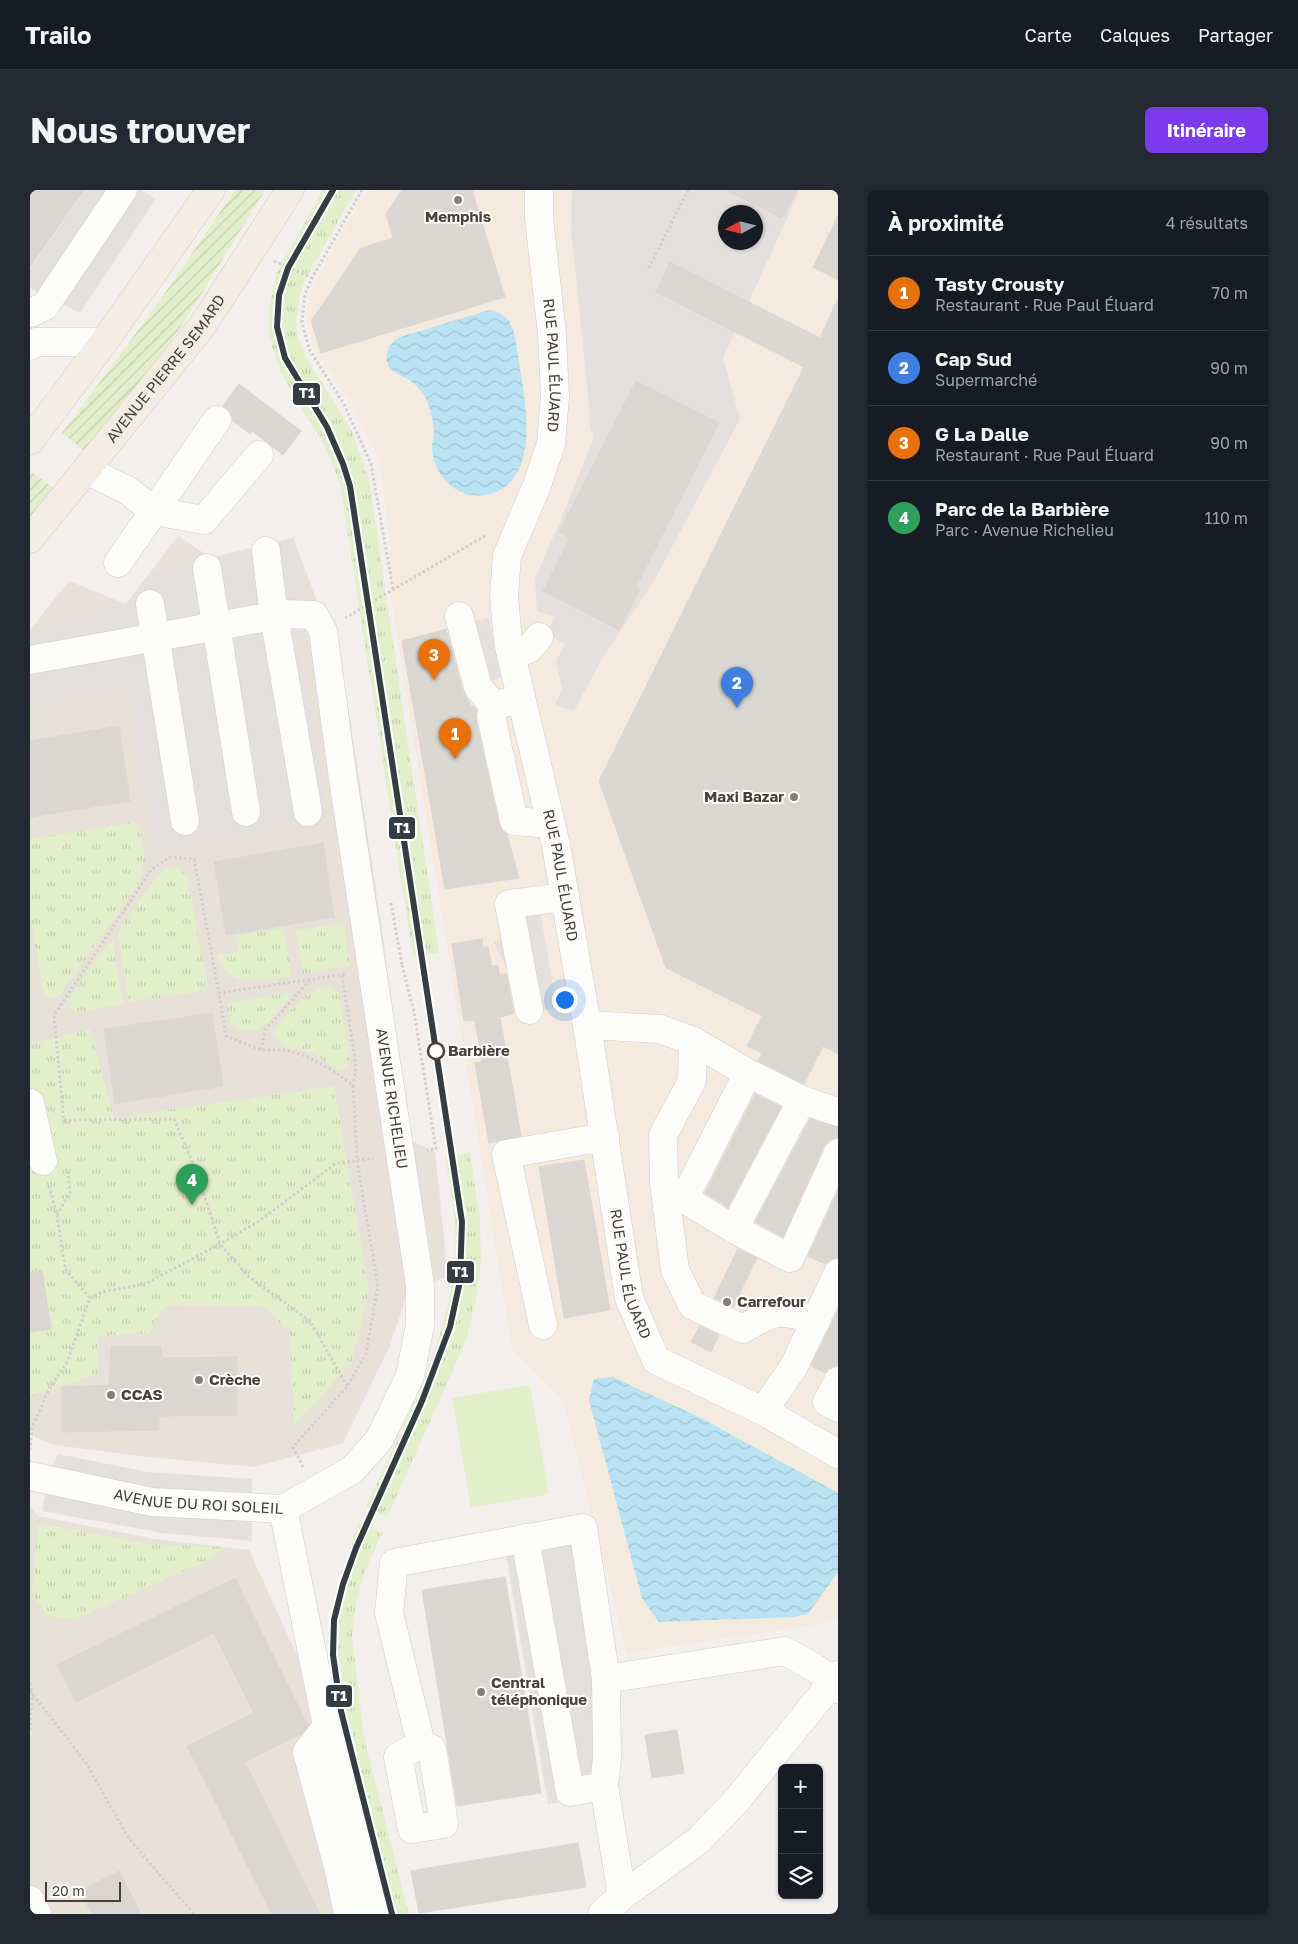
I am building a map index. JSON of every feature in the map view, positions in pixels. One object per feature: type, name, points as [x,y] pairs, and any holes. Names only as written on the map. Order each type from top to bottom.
[{"type":"main road","points":[[30,441],[104,342],[211,190]]},
{"type":"main road","name":"AVENUE PIERRE SEMARD","points":[[30,539],[203,325],[290,190]]},
{"type":"street","points":[[30,313],[45,306],[123,190]]},
{"type":"street","name":"RUE PAUL ÉLUARD","points":[[539,190],[539,218],[552,334],[555,396],[551,444],[537,485],[507,556],[504,596],[508,642],[551,824],[588,1025],[629,1298],[656,1360],[763,1411],[838,1454]]},
{"type":"street","points":[[30,346],[36,342],[104,342]]},
{"type":"street","points":[[118,564],[217,420]]},
{"type":"street","points":[[86,470],[127,490],[154,511],[204,520],[259,455]]},
{"type":"street","points":[[266,551],[274,616],[308,812]]},
{"type":"street","points":[[206,568],[246,812]]},
{"type":"street","points":[[150,604],[185,821]]},
{"type":"street","name":"AVENUE RICHELIEU","points":[[274,616],[284,614],[314,615],[323,631],[420,1285],[420,1326],[410,1376],[379,1440],[352,1470],[283,1508]]},
{"type":"street","points":[[30,660],[274,616]]},
{"type":"street","points":[[459,616],[478,687],[494,706]]},
{"type":"street","points":[[511,656],[529,649],[539,637]]},
{"type":"street","points":[[494,706],[521,698]]},
{"type":"street","points":[[494,706],[491,716],[514,821],[551,824]]},
{"type":"street","points":[[529,1010],[509,904],[565,897]]},
{"type":"street","points":[[588,1025],[660,1028],[693,1041],[748,1073],[802,1100],[838,1112]]},
{"type":"street","points":[[693,1041],[692,1082],[663,1135],[664,1184],[675,1270],[692,1305],[743,1328],[765,1315],[789,1312],[816,1322]]},
{"type":"street","points":[[748,1073],[684,1199],[734,1230],[790,1258],[838,1153]]},
{"type":"street","points":[[734,1230],[802,1100]]},
{"type":"street","points":[[30,1103],[55,1163]]},
{"type":"street","points":[[543,1325],[506,1154],[605,1137]]},
{"type":"street","points":[[763,1411],[793,1368],[838,1273]]},
{"type":"street","points":[[838,1381],[827,1402],[838,1408]]},
{"type":"street","name":"AVENUE DU ROI SOLEIL","points":[[30,1476],[152,1502],[283,1508],[327,1726],[375,1914]]},
{"type":"street","points":[[421,1744],[390,1613],[394,1563],[583,1528],[606,1679],[607,1758],[604,1786],[622,1896]]},
{"type":"street","points":[[525,1538],[570,1792],[604,1786]]},
{"type":"street","points":[[602,1914],[622,1896],[699,1840],[737,1800],[836,1682],[785,1651],[606,1679]]},
{"type":"street","points":[[327,1726],[307,1752],[339,1870],[348,1914]]},
{"type":"street","points":[[30,1900],[37,1914]]},
{"type":"path","points":[[362,190],[312,278],[305,294],[302,322],[309,349],[344,404],[371,464],[393,589]]},
{"type":"path","points":[[649,268],[688,190]]},
{"type":"path","points":[[279,264],[312,278]]},
{"type":"path","points":[[358,610],[491,533]]},
{"type":"path","points":[[64,1129],[54,1015],[152,869],[170,857],[194,859],[226,1036],[261,1050],[286,1050],[306,1056],[332,1070],[353,1085]]},
{"type":"path","points":[[30,1456],[32,1428],[49,1389],[67,1362],[90,1298],[102,1292],[145,1284],[220,1244],[259,1220],[335,1164],[436,1149],[414,1012],[402,965]]},
{"type":"path","points":[[219,993],[350,974]]},
{"type":"path","points":[[314,1491],[293,1447],[347,1387],[366,1353],[378,1286],[357,1161],[353,1085],[356,1066],[342,975]]},
{"type":"path","points":[[261,1050],[265,1030],[311,980]]},
{"type":"path","points":[[64,1120],[174,1119],[197,1173],[220,1244],[248,1276],[310,1320],[347,1387]]},
{"type":"path","points":[[55,1163],[57,1215],[65,1269],[90,1298]]},
{"type":"path","points":[[55,1163],[70,1192],[57,1215]]},
{"type":"path","points":[[30,1683],[30,1732]]},
{"type":"path","points":[[31,1692],[85,1760],[129,1839],[194,1914]]},
{"type":"shaded area","points":[[85,190],[142,190],[156,199],[80,313],[30,288],[30,269]]},
{"type":"shaded area","points":[[370,190],[838,190],[838,1616],[833,1622],[627,1653],[562,1399],[512,1349],[391,598],[390,541],[380,461],[355,408],[319,355],[312,339],[307,321],[310,293],[355,209]]},
{"type":"shaded area","points":[[572,190],[800,190],[723,358],[740,419],[655,579],[602,659],[574,711],[555,705],[562,688],[556,661],[565,644],[546,634],[555,617],[537,611],[535,579],[595,434],[590,430],[571,229]]},
{"type":"shaded area","points":[[178,536],[213,559],[293,538],[342,666],[382,929],[410,1140],[435,1152],[448,1276],[408,1292],[389,1348],[343,1443],[254,1467],[148,1457],[55,1445],[30,1435],[30,630],[69,581],[126,604]]},
{"type":"shaded area","points":[[293,538],[302,598],[283,602],[291,659],[302,658],[328,816],[154,850],[127,686],[30,705],[30,631],[126,604],[151,572]]},
{"type":"shaded area","points":[[489,618],[502,677],[483,684],[454,626]]},
{"type":"shaded area","points":[[540,912],[557,1009],[525,1013],[521,992],[493,942],[503,938],[502,915]]},
{"type":"shaded area","points":[[58,1454],[147,1472],[252,1479],[252,1541],[163,1533],[42,1511],[50,1470]]},
{"type":"shaded area","points":[[30,1506],[38,1516],[155,1539],[249,1550],[301,1664],[363,1914],[30,1914]]},
{"type":"shaded area","points":[[577,1529],[617,1794],[548,1804],[505,1547]]},
{"type":"green space","points":[[235,190],[265,190],[186,319],[87,453],[62,433],[159,302]]},
{"type":"green space","points":[[323,190],[356,190],[304,281],[296,322],[305,356],[351,429],[369,480],[439,953],[413,957],[340,483],[323,442],[279,368],[269,336],[269,306],[276,274]]},
{"type":"green space","points":[[32,472],[56,490],[30,522],[30,475]]},
{"type":"green space","points":[[135,822],[140,828],[145,860],[138,885],[59,996],[51,999],[44,996],[30,914],[30,839]]},
{"type":"green space","points":[[175,867],[187,875],[208,988],[203,991],[129,1002],[118,935],[121,926],[158,875],[164,869]]},
{"type":"green space","points":[[343,923],[350,966],[303,974],[295,931]]},
{"type":"green space","points":[[283,928],[292,976],[248,981],[238,979],[222,966],[217,955],[237,952],[236,936]]},
{"type":"green space","points":[[113,941],[123,1004],[77,1012],[68,1008],[69,998],[108,943]]},
{"type":"green space","points":[[324,986],[333,988],[339,994],[350,1060],[347,1067],[342,1070],[334,1068],[314,1054],[283,1046],[273,1034],[294,1006],[307,995]]},
{"type":"green space","points":[[295,992],[273,1017],[259,1029],[248,1031],[230,1024],[227,1003]]},
{"type":"green space","points":[[90,1029],[114,1118],[334,1086],[369,1291],[351,1364],[294,1424],[290,1332],[263,1306],[167,1305],[161,1311],[150,1333],[98,1336],[98,1374],[30,1397],[30,1048],[34,1043]]},
{"type":"green space","points":[[470,1153],[480,1222],[481,1263],[475,1304],[465,1343],[387,1517],[366,1507],[421,1388],[443,1326],[450,1294],[455,1262],[456,1235],[445,1157]]},
{"type":"green space","points":[[530,1385],[549,1494],[471,1508],[452,1398]]},
{"type":"green space","points":[[38,1523],[148,1544],[222,1547],[211,1559],[71,1621],[48,1616],[32,1594]]},
{"type":"green space","points":[[358,1523],[382,1533],[365,1571],[356,1602],[352,1638],[364,1738],[409,1914],[383,1914],[329,1678],[328,1637],[334,1597]]},
{"type":"water","points":[[489,310],[505,316],[513,331],[525,402],[526,440],[523,458],[517,473],[506,486],[490,494],[464,494],[451,486],[438,471],[432,452],[434,430],[427,401],[416,386],[391,369],[388,365],[387,356],[390,347],[400,337]]},
{"type":"water","points":[[613,1377],[703,1419],[838,1493],[838,1572],[808,1614],[794,1617],[659,1622],[642,1598],[589,1400],[594,1379]]},
{"type":"building","points":[[30,190],[84,190],[30,267]]},
{"type":"building","points":[[402,190],[472,190],[505,297],[321,353],[311,321],[361,248],[393,238],[386,214]]},
{"type":"building","points":[[726,190],[797,190],[782,218],[763,208],[763,205],[756,205]]},
{"type":"building","points":[[838,216],[838,280],[813,267]]},
{"type":"building","points":[[670,262],[820,338],[838,298],[838,1054],[823,1046],[804,1084],[758,1061],[762,1053],[747,1046],[762,1016],[666,968],[599,781],[804,367],[656,292]]},
{"type":"building","points":[[636,381],[719,423],[636,587],[640,589],[619,630],[543,591],[570,538],[559,532]]},
{"type":"building","points":[[239,384],[301,431],[283,455],[252,431],[250,434],[233,421],[231,413],[223,406]]},
{"type":"building","points":[[446,629],[463,691],[471,706],[477,710],[476,719],[499,824],[503,832],[507,834],[519,878],[445,889],[402,641]]},
{"type":"building","points":[[119,726],[130,801],[30,817],[30,741]]},
{"type":"building","points":[[323,843],[334,917],[226,935],[214,862]]},
{"type":"building","points":[[482,939],[483,947],[488,947],[492,966],[498,965],[499,975],[506,973],[514,1014],[500,1017],[521,1136],[489,1143],[475,1063],[482,1062],[475,1020],[464,1021],[452,944]]},
{"type":"building","points":[[212,1013],[223,1086],[115,1104],[104,1029]]},
{"type":"building","points":[[755,1094],[781,1107],[728,1207],[705,1193]]},
{"type":"building","points":[[810,1119],[838,1127],[838,1138],[829,1140],[824,1146],[783,1237],[755,1222]]},
{"type":"building","points":[[584,1160],[610,1310],[564,1318],[539,1167]]},
{"type":"building","points":[[838,1191],[838,1258],[830,1260],[825,1264],[808,1256]]},
{"type":"building","points":[[738,1249],[757,1258],[733,1307],[714,1298]]},
{"type":"building","points":[[42,1271],[51,1329],[30,1332],[30,1272]]},
{"type":"building","points":[[838,1310],[838,1362],[836,1366],[829,1368],[825,1373],[811,1366]]},
{"type":"building","points":[[700,1326],[719,1335],[711,1352],[691,1342]]},
{"type":"building","points":[[111,1346],[161,1346],[162,1358],[237,1357],[237,1415],[159,1416],[159,1430],[62,1432],[62,1387],[109,1385]]},
{"type":"building","name":"Central téléphonique","points":[[505,1577],[541,1793],[457,1806],[422,1590]]},
{"type":"building","points":[[235,1578],[308,1726],[301,1734],[245,1762],[320,1914],[272,1914],[187,1746],[254,1713],[214,1633],[76,1702],[57,1665]]},
{"type":"building","points":[[677,1730],[684,1773],[652,1778],[645,1735]]},
{"type":"building","points":[[578,1843],[586,1887],[419,1913],[411,1871]]},
{"type":"building","points":[[119,1871],[141,1914],[92,1914],[80,1891]]},
{"type":"transit line","name":"T1","points":[[333,190],[288,268],[279,295],[277,327],[285,358],[327,427],[350,486],[462,1222],[460,1281],[450,1327],[422,1401],[356,1548],[343,1584],[334,1620],[333,1655],[341,1711],[392,1914]]},
{"type":"place","name":"Memphis","points":[[458,200]]},
{"type":"place","name":"G La Dalle","points":[[434,680]]},
{"type":"place","name":"Cap Sud","points":[[737,708]]},
{"type":"place","name":"Tasty Crousty","points":[[455,759]]},
{"type":"place","name":"Maxi Bazar","points":[[794,797]]},
{"type":"place","name":"Barbière","points":[[436,1051]]},
{"type":"place","name":"Parc de la Barbière","points":[[192,1205]]},
{"type":"place","name":"Carrefour","points":[[727,1302]]},
{"type":"place","name":"Crèche","points":[[199,1380]]},
{"type":"place","name":"CCAS","points":[[111,1395]]},
{"type":"place","name":"Central téléphonique","points":[[481,1692]]}]
